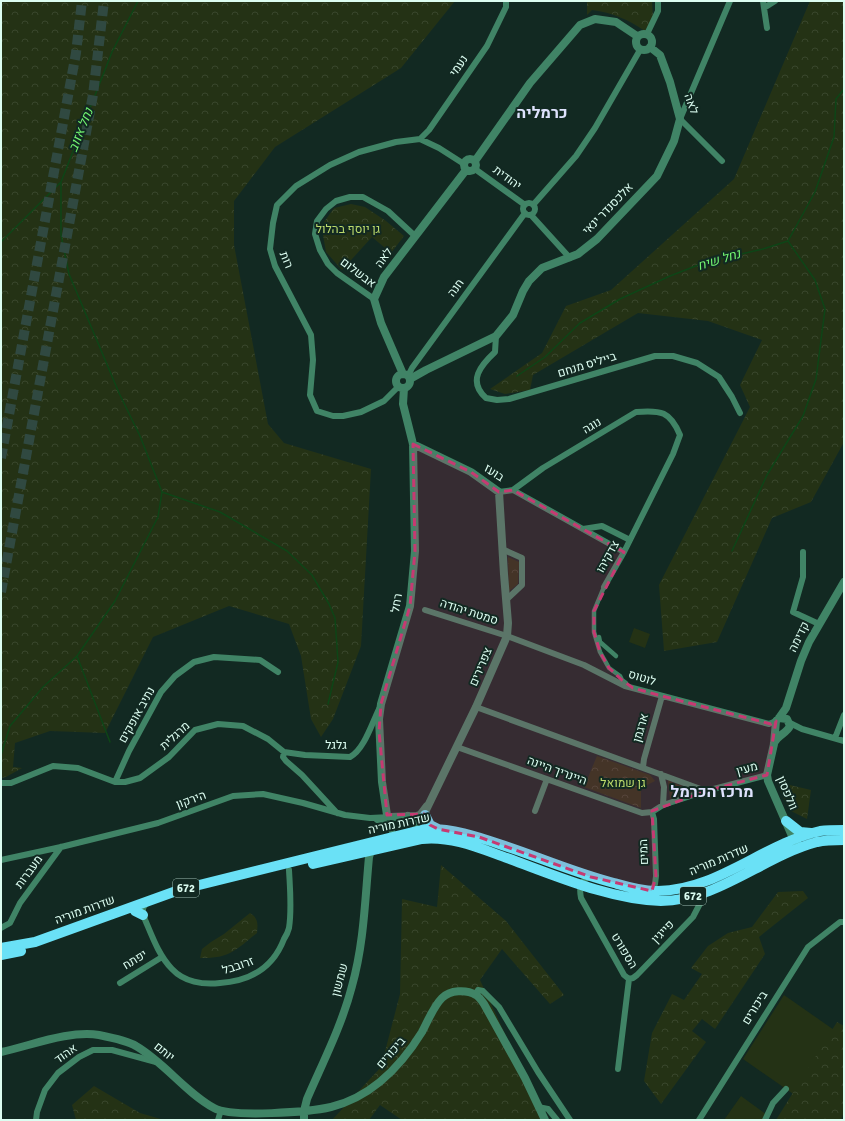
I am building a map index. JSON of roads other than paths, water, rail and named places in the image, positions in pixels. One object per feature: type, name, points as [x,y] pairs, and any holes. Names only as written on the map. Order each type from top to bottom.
[{"type":"main road","points":[[426,811],[430,825],[438,829]]},
{"type":"main road","points":[[786,821],[800,832],[813,833]]},
{"type":"main road","name":"שדרות מוריה","points":[[1,955],[52,942],[184,895],[370,850],[438,829],[454,830],[472,835],[521,851],[591,877],[623,886],[652,891],[679,888],[708,881],[796,844],[844,840]]},
{"type":"main road","name":"שדרות מוריה","points":[[1,948],[34,942],[179,890],[376,841],[422,833],[463,843],[620,896],[647,900],[673,900],[706,892],[796,844],[813,833],[844,830]]},
{"type":"street","name":"נעמי","points":[[420,139],[429,130],[487,46],[506,7],[506,1]]},
{"type":"street","points":[[647,34],[658,11],[658,1]]},
{"type":"street","name":"אלכסנדר ינאי","points":[[407,376],[426,370],[496,336],[513,315],[529,281],[542,268],[578,254],[597,239],[657,176],[674,141],[680,119],[730,1]]},
{"type":"street","points":[[767,28],[763,4],[775,1]]},
{"type":"street","points":[[420,139],[439,148],[471,172],[530,84],[580,25],[595,19],[616,22],[637,36]]},
{"type":"street","points":[[642,33],[647,34],[652,40],[650,47],[646,50],[640,50],[635,44],[637,36],[642,33]]},
{"type":"street","name":"לאה","points":[[650,47],[660,54],[672,88],[680,119],[722,161]]},
{"type":"street","points":[[533,204],[576,156],[595,128],[640,50]]},
{"type":"street","name":"רות","points":[[401,387],[384,401],[361,412],[343,416],[333,416],[317,411],[310,395],[313,360],[311,334],[275,266],[270,249],[276,205],[296,186],[330,165],[359,152],[396,142],[420,139]]},
{"type":"street","name":"יהודית","points":[[475,165],[525,205]]},
{"type":"street","name":"לאה","points":[[374,299],[384,277],[465,167]]},
{"type":"street","name":"אבשלום","points":[[374,299],[337,273],[328,264],[320,250],[315,234],[317,221],[326,209],[336,201],[350,197],[363,197],[388,212],[415,236]]},
{"type":"street","points":[[533,204],[528,203],[525,205],[523,210],[570,258]]},
{"type":"street","points":[[528,214],[534,213],[535,210],[533,204]]},
{"type":"street","name":"חנה","points":[[407,376],[470,288],[528,214]]},
{"type":"street","points":[[374,299],[380,323],[407,376],[408,386],[401,387]]},
{"type":"street","name":"בייליס מנחם","points":[[496,336],[495,352],[482,365],[477,377],[479,388],[486,398],[497,400],[510,399],[655,356],[673,356],[697,363],[719,377],[740,413]]},
{"type":"street","name":"רחל","points":[[390,817],[386,813],[382,782],[379,732],[381,704],[410,606],[415,551],[413,444],[403,404],[401,387],[396,380],[398,376],[407,376]]},
{"type":"street","name":"נוגה","points":[[513,490],[543,468],[636,412],[654,410],[668,416],[675,423],[680,435]]},
{"type":"street","name":"צדקיהו","points":[[625,686],[626,683],[620,676],[609,668],[600,652],[594,632],[594,612],[604,587],[624,552],[673,454],[680,435]]},
{"type":"street","name":"בועז","points":[[413,444],[470,472],[499,492],[513,490],[624,552]]},
{"type":"street","name":"צפרירים","points":[[422,833],[426,811],[476,708],[507,636],[508,623],[499,492]]},
{"type":"street","points":[[583,529],[602,526],[630,540]]},
{"type":"street","points":[[502,549],[522,558],[522,585],[506,600]]},
{"type":"street","points":[[803,552],[803,577],[793,612],[819,624]]},
{"type":"street","name":"קדימה","points":[[782,724],[801,661],[809,642],[843,586]]},
{"type":"street","points":[[596,608],[597,631],[600,642],[616,656]]},
{"type":"street","name":"סמטת יהודה","points":[[425,610],[507,636]]},
{"type":"street","name":"לוטוס","points":[[507,636],[584,665],[625,686],[769,724],[782,724]]},
{"type":"street","points":[[604,654],[608,649]]},
{"type":"street","name":"נתיב אופקים","points":[[115,782],[129,751],[161,692],[175,676],[194,662],[214,657],[260,660],[278,672]]},
{"type":"street","name":"ארגמן","points":[[643,767],[662,696]]},
{"type":"street","name":"גלגל","points":[[284,752],[346,758],[353,756],[361,747],[381,704]]},
{"type":"street","points":[[476,708],[706,791]]},
{"type":"street","points":[[835,738],[844,715]]},
{"type":"street","name":"מרגלית","points":[[1,783],[11,782],[53,766],[78,768],[115,782],[125,782],[140,778],[169,756],[195,730],[218,724],[243,726],[268,739],[284,752],[283,757],[286,761],[302,775],[337,813]]},
{"type":"street","points":[[782,724],[844,741]]},
{"type":"street","name":"וולפסון","points":[[782,724],[774,744],[767,775],[768,781],[796,844]]},
{"type":"street","name":"היינריך היינה","points":[[457,747],[636,811],[646,813],[652,812]]},
{"type":"street","points":[[652,812],[663,805],[664,787],[661,774]]},
{"type":"street","name":"מעין","points":[[663,805],[706,791],[767,775]]},
{"type":"street","points":[[535,811],[547,779]]},
{"type":"street","name":"הירקון","points":[[1,860],[158,823],[233,796],[263,794],[303,803],[337,813],[370,818],[390,817]]},
{"type":"street","points":[[390,817],[419,815],[426,811]]},
{"type":"street","name":"המים","points":[[652,812],[654,819],[656,876],[652,891]]},
{"type":"street","points":[[408,816],[415,820],[422,833]]},
{"type":"street","points":[[370,818],[388,824],[395,837]]},
{"type":"street","name":"שמשון","points":[[303,1120],[308,1099],[342,1019],[352,987],[360,943],[370,850],[376,841]]},
{"type":"street","name":"מעברות","points":[[1,928],[10,923],[20,903],[61,847]]},
{"type":"street","name":"זרובבל","points":[[140,911],[162,957],[173,970],[190,981],[198,983],[228,983],[244,978],[261,970],[272,961],[281,948],[288,929],[290,906],[289,870]]},
{"type":"street","points":[[581,884],[585,879],[591,877]]},
{"type":"street","name":"הספורט","points":[[581,884],[580,893],[584,903],[624,975],[629,979],[618,1069]]},
{"type":"street","name":"פייגין","points":[[629,979],[637,975],[693,917],[706,892]]},
{"type":"street","points":[[140,911],[150,900]]},
{"type":"street","name":"ביכורים","points":[[699,1120],[808,947],[840,922],[844,922]]},
{"type":"street","name":"יפתח","points":[[120,983],[162,957]]},
{"type":"street","name":"ביכורים","points":[[304,1111],[339,1105],[353,1100],[382,1081],[394,1070],[411,1050],[436,1005],[442,998],[454,992],[467,992],[475,995],[478,990],[483,991],[499,1007],[538,1072],[570,1120]]},
{"type":"street","points":[[475,995],[484,1004],[499,1030],[525,1078],[545,1120]]},
{"type":"street","name":"יותם","points":[[1,1052],[66,1036],[97,1035],[135,1045],[161,1064],[201,1100],[216,1109],[242,1114],[304,1111]]},
{"type":"street","name":"אהוד","points":[[36,1120],[37,1112],[46,1090],[58,1073],[79,1057],[93,1050],[112,1050],[161,1064]]},
{"type":"street","points":[[765,1120],[773,1103],[786,1089]]},
{"type":"street","points":[[308,1099],[309,1107],[315,1110],[308,1120]]},
{"type":"street","points":[[291,1112],[299,1109],[308,1099]]},
{"type":"street","points":[[538,1107],[548,1109],[557,1120]]},
{"type":"street","points":[[218,1120],[221,1110]]},
{"type":"street","points":[[291,1112],[303,1120]]},
{"type":"waterway","name":"נחל אזוב","points":[[1,242],[61,182],[112,52],[138,1]]},
{"type":"waterway","name":"נחל שיח","points":[[517,376],[545,357],[580,323],[620,299],[670,276],[706,262],[763,249],[788,241],[815,192],[834,137],[836,99],[844,89]]},
{"type":"waterway","points":[[1,755],[10,726],[43,687],[77,656],[115,601],[158,517],[162,492],[140,436],[119,393],[69,274],[61,235],[61,182]]},
{"type":"waterway","points":[[732,551],[767,475],[803,416],[816,379],[825,309],[815,280],[788,241]]},
{"type":"waterway","points":[[162,492],[220,512],[287,551],[312,575],[329,604],[335,618],[338,662],[328,704]]},
{"type":"waterway","points":[[77,656],[110,742]]},
{"type":"tunnel","points":[[1,458],[76,53],[82,1]]},
{"type":"tunnel","points":[[1,592],[93,95],[104,1]]},
{"type":"district","name":"כרמליה","points":[[542,113]]},
{"type":"district","name":"מרכז הכרמל","points":[[712,792]]},
{"type":"park label","name":"גן יוסף בהלול","points":[[348,229]]},
{"type":"park label","name":"גן שמואל","points":[[623,783]]}]
